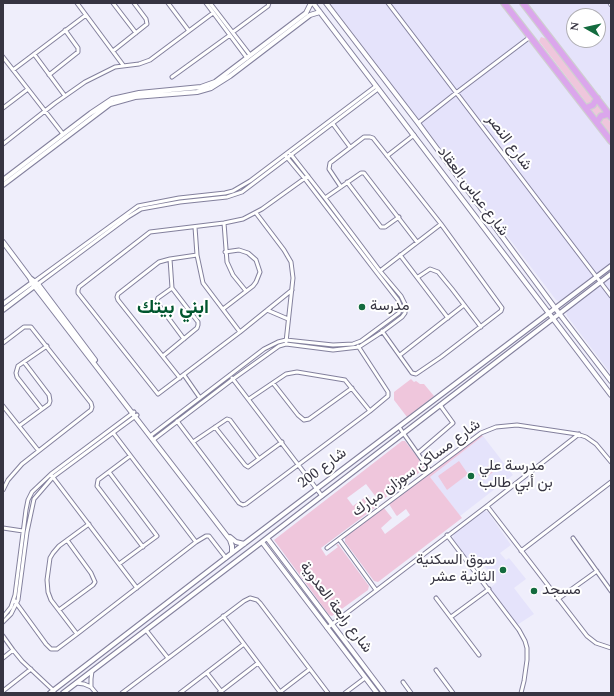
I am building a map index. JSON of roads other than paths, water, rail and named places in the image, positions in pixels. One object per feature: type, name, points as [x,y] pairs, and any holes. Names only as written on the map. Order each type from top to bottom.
[{"type":"highway","points":[[504,3],[611,141]]},
{"type":"highway","points":[[523,3],[610,115]]},
{"type":"highway","points":[[586,108],[593,105],[597,98]]},
{"type":"highway","points":[[597,122],[601,116],[610,115]]},
{"type":"street","points":[[76,3],[123,65]]},
{"type":"street","points":[[113,3],[136,33]]},
{"type":"street","points":[[113,51],[146,26],[146,19],[134,3]]},
{"type":"street","points":[[168,3],[189,31]]},
{"type":"street","points":[[233,32],[268,6],[269,3]]},
{"type":"street","points":[[3,185],[107,102],[118,97],[139,93],[204,86],[229,74],[309,13],[312,3]]},
{"type":"street","name":"شارع عباس العقاد","points":[[312,3],[611,395]]},
{"type":"street","name":"شارع عباس العقاد","points":[[326,3],[611,381]]},
{"type":"street","name":"شارع النصر","points":[[388,3],[611,296]]},
{"type":"street","points":[[208,4],[233,32],[249,56]]},
{"type":"street","points":[[208,4],[230,35],[249,56]]},
{"type":"street","points":[[229,74],[249,56],[309,13],[320,12]]},
{"type":"street","points":[[3,144],[65,96],[98,74],[123,65],[139,64],[150,60],[213,13]]},
{"type":"street","points":[[13,70],[86,15]]},
{"type":"street","points":[[49,75],[78,52],[77,47],[65,30]]},
{"type":"street","points":[[172,78],[230,35]]},
{"type":"street","points":[[418,124],[530,37]]},
{"type":"street","points":[[345,45],[353,39]]},
{"type":"street","points":[[34,54],[65,96]]},
{"type":"street","points":[[3,57],[63,134]]},
{"type":"street","points":[[290,154],[333,124],[377,87]]},
{"type":"street","points":[[3,304],[136,212],[146,207],[233,191],[250,182],[286,157],[377,87]]},
{"type":"street","points":[[4,106],[28,89]]},
{"type":"street","points":[[3,180],[63,134],[93,114]]},
{"type":"street","points":[[333,124],[350,147]]},
{"type":"street","points":[[387,156],[414,135]]},
{"type":"street","points":[[342,186],[329,168],[329,165],[364,137],[373,138],[441,224],[502,308],[502,311],[418,374],[412,373],[380,328]]},
{"type":"street","points":[[176,420],[200,398],[264,349],[278,342],[286,340],[334,345],[357,343],[399,313],[401,307],[398,300],[376,273],[290,154]]},
{"type":"street","points":[[286,157],[307,177]]},
{"type":"street","points":[[437,166],[445,160]]},
{"type":"street","points":[[323,199],[361,173],[364,173],[417,242]]},
{"type":"street","points":[[292,290],[240,332],[157,394],[78,293],[79,287],[150,232],[224,223],[243,219],[256,213],[307,177]]},
{"type":"street","points":[[347,182],[381,227],[386,228],[398,217]]},
{"type":"street","points":[[153,437],[279,346],[286,344],[333,350],[359,347],[402,317],[406,309],[401,296],[323,199]]},
{"type":"street","points":[[256,213],[288,256],[293,270],[286,344]]},
{"type":"street","points":[[224,223],[225,252],[229,268],[246,291]]},
{"type":"street","points":[[376,273],[441,224]]},
{"type":"street","points":[[195,227],[197,255],[203,283],[240,332]]},
{"type":"street","points":[[3,242],[231,539],[244,544]]},
{"type":"street","points":[[223,310],[253,286],[259,277],[260,272],[256,260],[251,254],[239,250],[225,252]]},
{"type":"street","points":[[180,378],[117,297],[118,294],[155,265],[170,259],[197,255]]},
{"type":"street","points":[[400,255],[448,318]]},
{"type":"street","points":[[163,356],[197,328],[198,322],[172,288],[170,259]]},
{"type":"street","name":"شارع 200","points":[[52,692],[232,553],[611,266]]},
{"type":"street","points":[[418,277],[430,270],[438,272],[481,327]]},
{"type":"street","name":"شارع 200","points":[[63,693],[205,586],[611,274]]},
{"type":"street","points":[[3,310],[34,283]]},
{"type":"street","points":[[172,288],[158,298],[157,301],[184,339]]},
{"type":"street","points":[[400,355],[464,305]]},
{"type":"street","points":[[267,310],[288,319]]},
{"type":"street","points":[[3,343],[24,327],[32,327],[91,403],[92,407],[91,410],[38,450],[13,473],[3,490]]},
{"type":"street","points":[[568,338],[575,333]]},
{"type":"street","points":[[176,420],[239,503],[243,505],[246,504],[370,411],[389,394],[357,343]]},
{"type":"street","points":[[42,409],[17,376],[16,369],[47,346]]},
{"type":"street","points":[[19,426],[49,404],[50,401],[49,395],[24,362]]},
{"type":"street","points":[[250,399],[286,374],[296,372],[343,379],[347,381],[370,411]]},
{"type":"street","points":[[184,375],[200,398]]},
{"type":"street","points":[[230,375],[250,399],[322,496]]},
{"type":"street","points":[[273,383],[298,415],[304,420],[309,419],[352,388]]},
{"type":"street","points":[[418,453],[453,423],[440,405]]},
{"type":"street","points":[[3,406],[38,450]]},
{"type":"street","points":[[3,622],[11,614],[15,601],[34,499],[53,477],[114,434],[135,414]]},
{"type":"street","points":[[3,617],[15,601],[22,531],[28,500],[38,485],[51,474],[135,414]]},
{"type":"street","points":[[193,442],[225,420],[230,420],[259,459]]},
{"type":"street","name":"شارع مساكن سوزان مبارك","points":[[327,548],[481,433],[496,426],[517,425],[579,434],[596,444],[611,462]]},
{"type":"street","points":[[215,426],[248,467],[282,442]]},
{"type":"street","points":[[399,427],[430,471]]},
{"type":"street","points":[[114,434],[196,542]]},
{"type":"street","points":[[327,628],[579,434]]},
{"type":"street","points":[[153,437],[230,540],[232,553]]},
{"type":"street","points":[[130,456],[96,483],[98,489],[143,547]]},
{"type":"street","points":[[109,472],[157,536],[119,564]]},
{"type":"street","points":[[51,474],[137,588]]},
{"type":"street","points":[[521,550],[611,482]]},
{"type":"street","points":[[487,506],[590,639],[600,645],[611,648]]},
{"type":"street","points":[[77,634],[49,596],[47,580],[50,558],[53,553],[67,540],[89,524]]},
{"type":"street","points":[[3,528],[27,532]]},
{"type":"street","points":[[448,535],[519,630],[525,641],[527,648],[527,660],[521,693]]},
{"type":"street","points":[[15,601],[46,644],[51,649],[57,649],[196,542],[206,536],[209,536],[226,558]]},
{"type":"street","name":"شارع رابعة العدوية","points":[[267,538],[384,693]]},
{"type":"street","points":[[573,538],[611,591]]},
{"type":"street","points":[[339,539],[376,590]]},
{"type":"street","points":[[58,610],[95,582],[91,573],[67,540]]},
{"type":"street","name":"شارع رابعة العدوية","points":[[262,542],[377,693]]},
{"type":"street","points":[[270,553],[275,549]]},
{"type":"street","points":[[558,599],[596,571]]},
{"type":"street","points":[[199,579],[205,586]]},
{"type":"street","points":[[451,618],[489,589]]},
{"type":"street","points":[[122,693],[223,616],[247,599],[254,598],[328,693]]},
{"type":"street","points":[[436,598],[479,655]]},
{"type":"street","points":[[223,616],[279,692],[310,669]]},
{"type":"street","points":[[146,630],[168,658]]},
{"type":"street","points":[[3,636],[13,650],[52,692]]},
{"type":"street","points":[[180,693],[244,644]]},
{"type":"street","points":[[3,658],[13,650]]},
{"type":"street","points":[[106,651],[111,656]]},
{"type":"street","points":[[207,672],[220,692],[258,663]]},
{"type":"street","points":[[3,691],[32,669]]},
{"type":"street","points":[[436,670],[453,693]]},
{"type":"street","points":[[91,687],[92,671]]},
{"type":"street","points":[[345,693],[365,678]]},
{"type":"street","points":[[403,682],[411,693]]},
{"type":"street","points":[[76,683],[91,687],[96,693]]},
{"type":"place","name":"مدرسة","points":[[362,307]]},
{"type":"place","name":"مدرسة علي بن أبي طالب","points":[[471,476]]},
{"type":"place","name":"سوق السكنية الثانية عشر","points":[[503,570]]},
{"type":"place","name":"مسجد","points":[[534,591]]},
{"type":"district","name":"ابني بيتك","points":[[173,309]]}]
